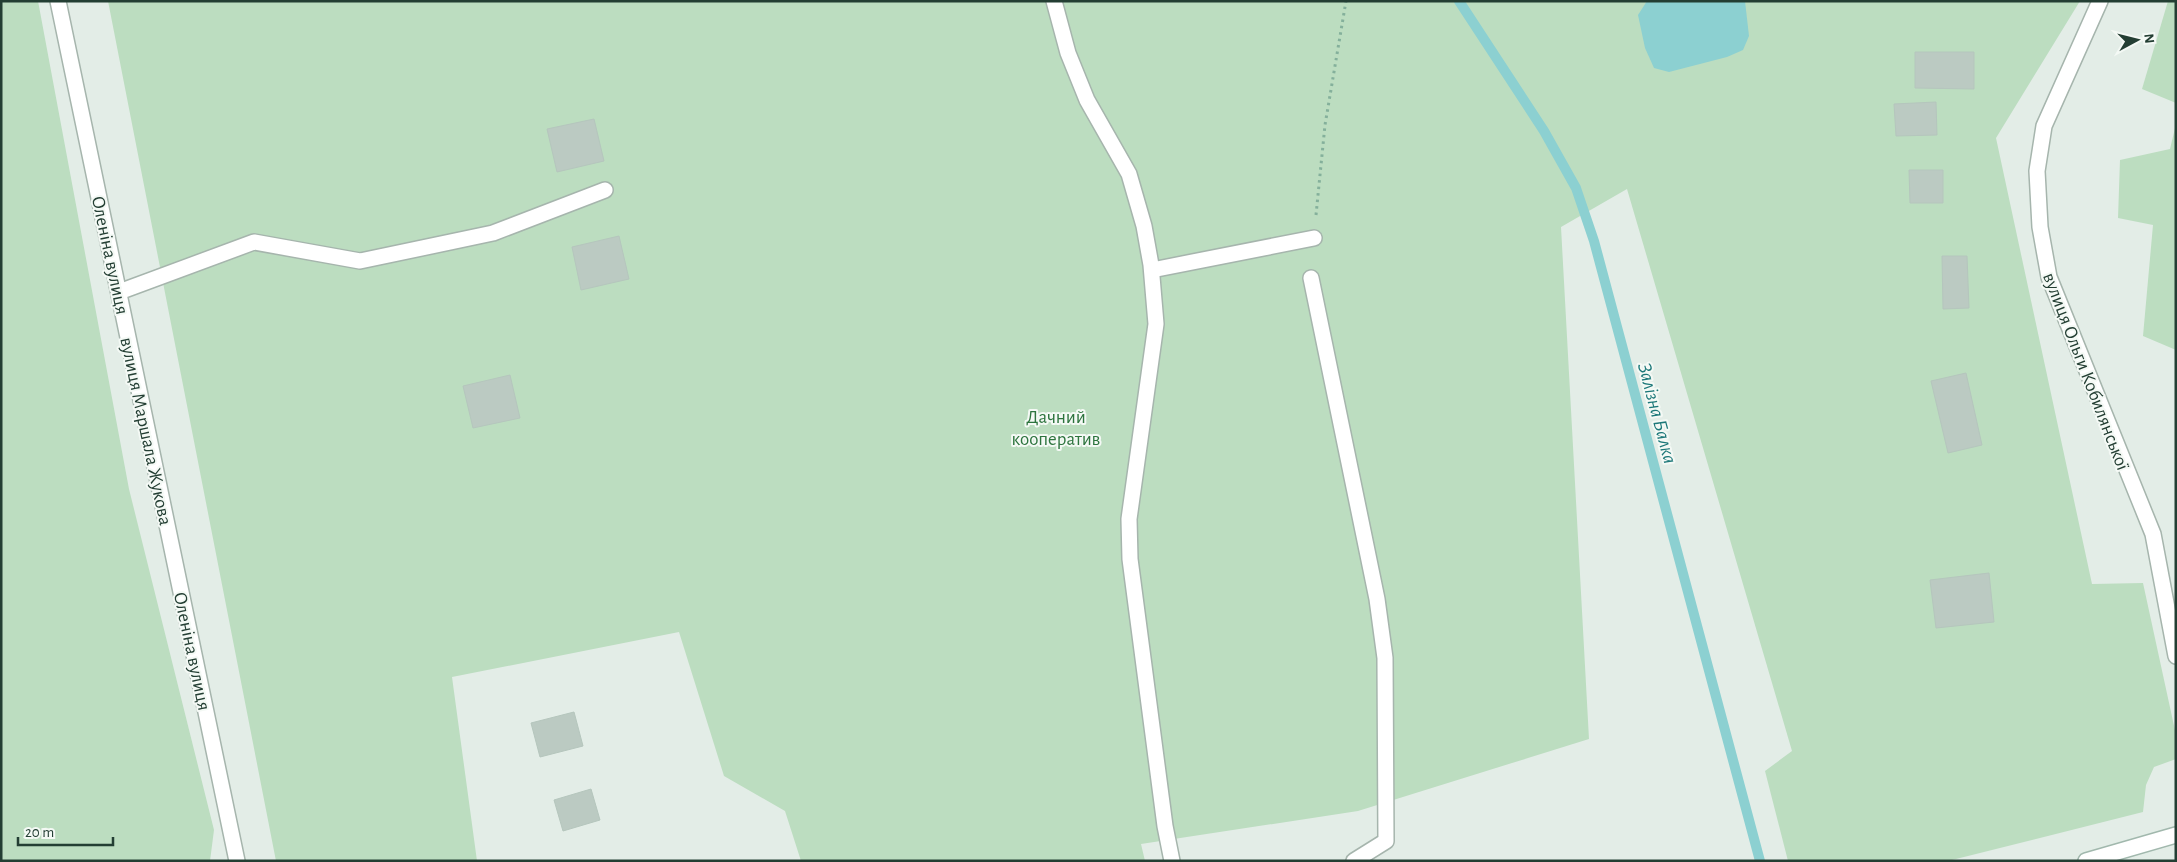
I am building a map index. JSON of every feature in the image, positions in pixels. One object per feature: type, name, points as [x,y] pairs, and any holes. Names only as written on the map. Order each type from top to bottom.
[{"type":"street","name":"вулиця Маршала Жукова","points":[[58,1],[237,861]]},
{"type":"street","points":[[1054,1],[1068,53],[1087,100],[1129,174],[1144,226],[1152,270],[1156,324],[1129,519],[1130,559],[1164,817],[1172,861]]},
{"type":"street","name":"вулиця Ольги Кобилянської","points":[[2100,1],[2044,126],[2037,171],[2040,226],[2049,277],[2153,534],[2176,656]]},
{"type":"street","points":[[119,292],[254,242],[360,261],[493,233],[605,190]]},
{"type":"street","points":[[1152,270],[1314,238]]},
{"type":"street","points":[[1311,278],[1377,599],[1385,658],[1386,841],[1354,861]]},
{"type":"street","points":[[2086,861],[2176,835]]},
{"type":"path","points":[[1314,238],[1325,125],[1346,1]]},
{"type":"green space","points":[[1,1],[38,1],[129,489],[214,830],[210,861],[1,861]]},
{"type":"green space","name":"Дачний кооператив","points":[[108,1],[2080,1],[1996,138],[2092,584],[2143,583],[2176,735],[2176,759],[2154,767],[2146,785],[2143,812],[1948,861],[1788,861],[1765,771],[1792,751],[1627,189],[1561,227],[1589,739],[1358,811],[1141,844],[1145,861],[801,861],[785,811],[724,776],[679,632],[452,677],[477,861],[276,861]]},
{"type":"green space","points":[[2168,1],[2176,1],[2176,103],[2142,89]]},
{"type":"green space","points":[[2176,124],[2176,350],[2143,336],[2153,225],[2118,218],[2120,160],[2170,149]]},
{"type":"water","points":[[1647,1],[1745,1],[1749,36],[1743,50],[1727,57],[1669,72],[1654,68],[1645,48],[1638,15]]},
{"type":"building","points":[[1915,52],[1974,52],[1974,89],[1915,88]]},
{"type":"building","points":[[1936,102],[1937,135],[1896,136],[1894,104]]},
{"type":"building","points":[[594,119],[604,161],[557,172],[547,129]]},
{"type":"building","points":[[1909,170],[1943,170],[1943,203],[1910,203]]},
{"type":"building","points":[[619,236],[629,279],[581,290],[572,247]]},
{"type":"building","points":[[1942,256],[1967,256],[1969,308],[1943,309]]},
{"type":"building","points":[[1966,373],[1982,445],[1948,453],[1931,381]]},
{"type":"building","points":[[510,375],[520,418],[473,428],[463,386]]},
{"type":"building","points":[[1989,573],[1994,622],[1936,628],[1930,580]]},
{"type":"building","points":[[574,712],[583,746],[540,757],[531,723]]},
{"type":"building","points":[[591,789],[600,820],[563,831],[554,800]]},
{"type":"waterway","name":"Залізна Балка","points":[[1459,1],[1544,131],[1576,188],[1594,241],[1760,861]]}]
